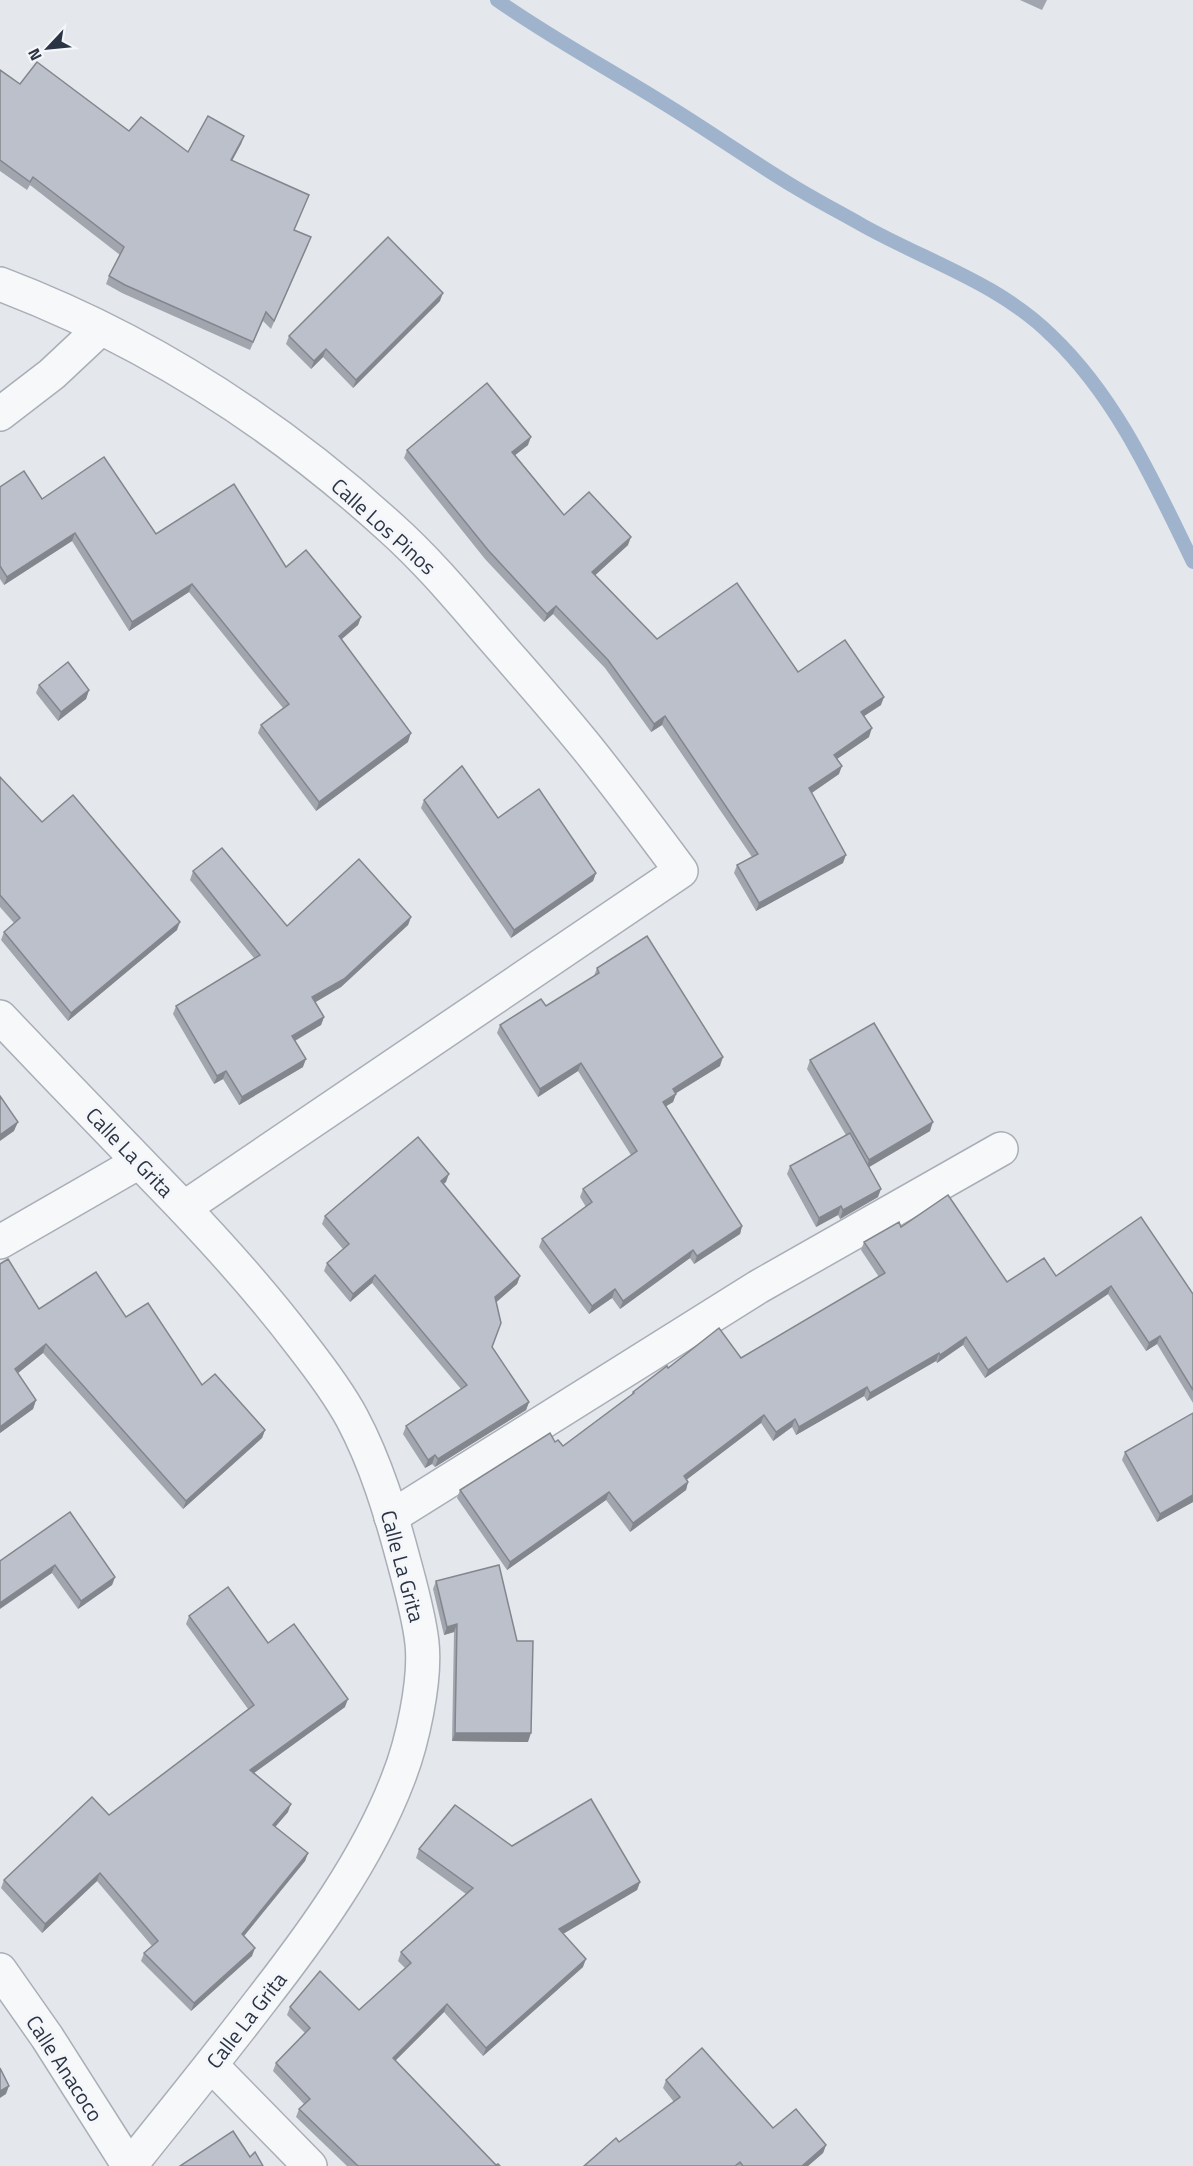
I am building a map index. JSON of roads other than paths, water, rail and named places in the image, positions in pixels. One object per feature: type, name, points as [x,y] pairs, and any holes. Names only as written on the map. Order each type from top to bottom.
[{"type":"street","name":"Calle Los Pinos","points":[[0,284],[44,301],[171,364],[276,433],[392,528],[448,586],[541,693],[592,754],[681,871],[184,1208]]},
{"type":"street","points":[[0,414],[52,374],[100,328]]},
{"type":"street","name":"Calle La Grita","points":[[0,1017],[230,1256],[266,1298],[315,1362],[350,1415],[369,1453],[391,1517],[414,1601],[422,1645],[419,1694],[414,1723],[398,1778],[375,1828],[339,1892],[302,1948],[129,2166]]},
{"type":"street","points":[[391,1517],[758,1287],[1001,1149]]},
{"type":"street","points":[[0,1242],[139,1162]]},
{"type":"street","name":"Calle Anacoco","points":[[0,1970],[47,2037],[129,2166]]},
{"type":"street","points":[[211,2065],[310,2166]]},
{"type":"waterway","points":[[497,0],[802,191],[886,238],[985,287],[1031,317],[1075,360],[1115,414],[1148,472],[1193,562]]}]
